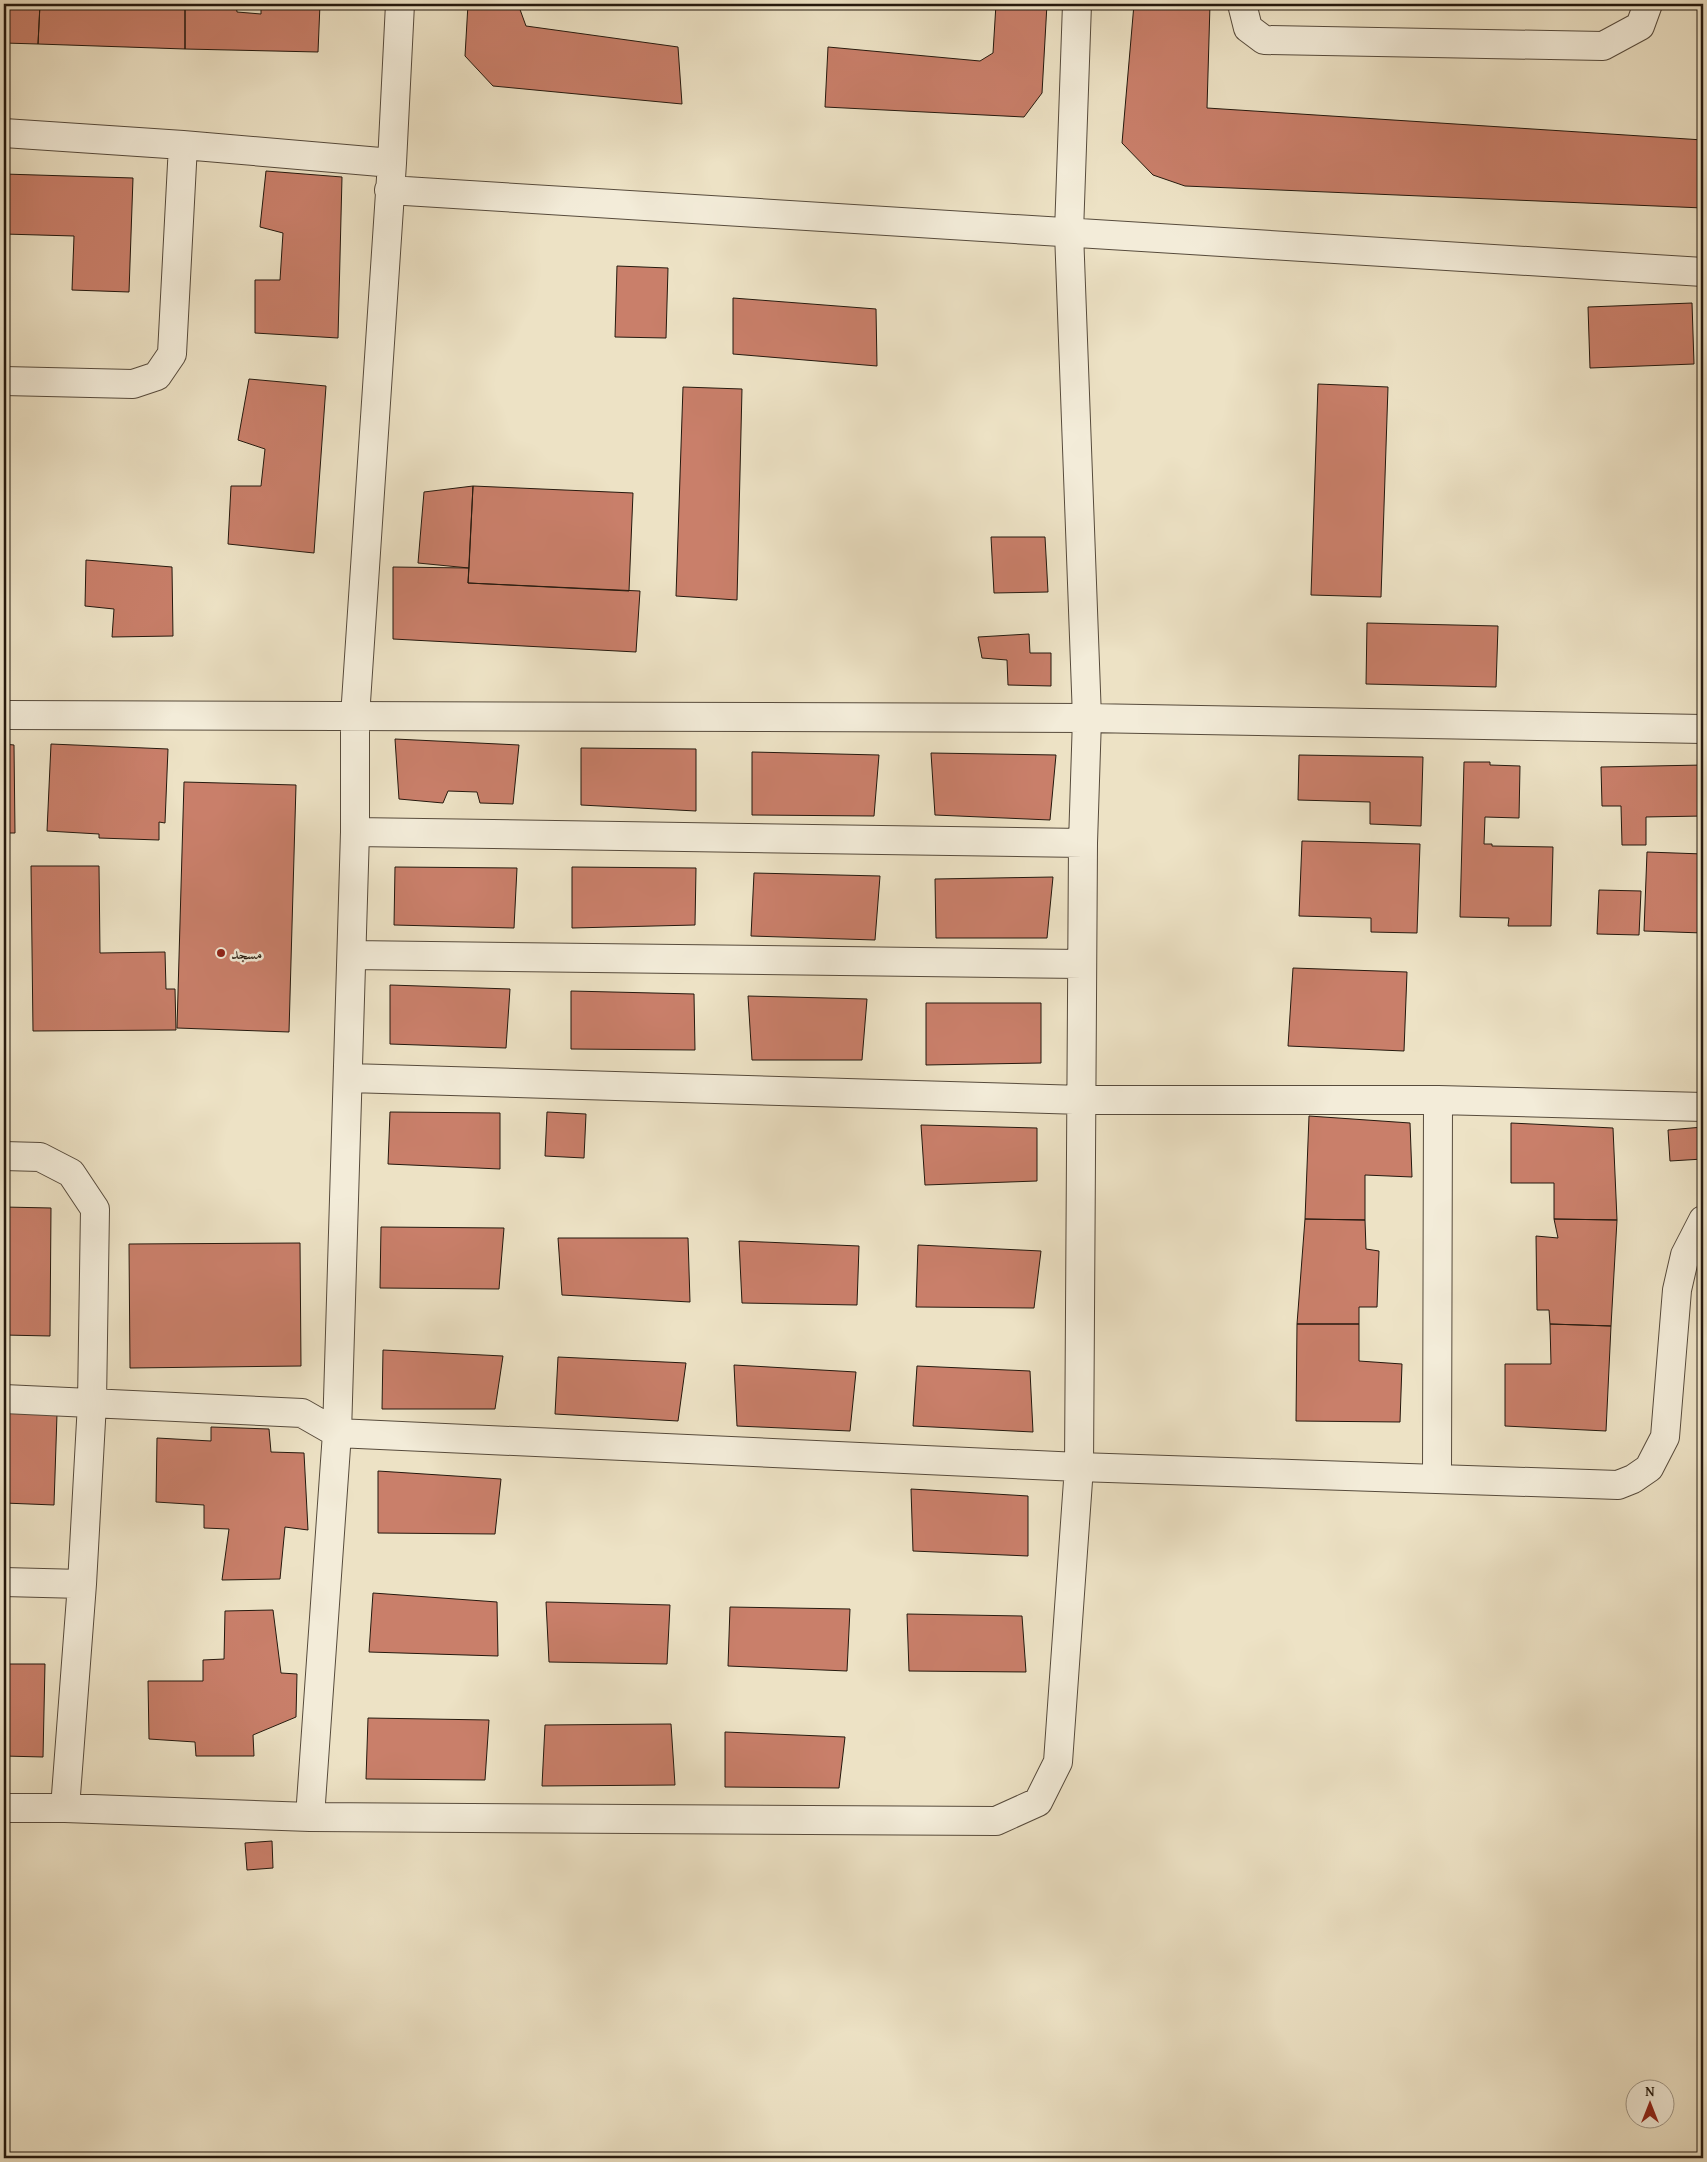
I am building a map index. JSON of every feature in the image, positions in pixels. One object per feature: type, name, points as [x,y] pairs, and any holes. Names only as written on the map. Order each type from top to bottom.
[{"type":"street","points":[[310,1817],[337,1433],[349,1078],[355,832],[355,717],[392,163],[400,4]]},
{"type":"street","points":[[4,1808],[65,1808],[310,1817],[996,1821],[1038,1802],[1058,1762],[1080,1467],[1083,843],[1087,718],[1069,232],[1077,4]]},
{"type":"street","points":[[1242,4],[1248,28],[1264,40],[1603,46],[1640,26],[1648,4]]},
{"type":"street","points":[[4,133],[183,145],[392,163]]},
{"type":"street","points":[[4,381],[133,384],[157,376],[172,354],[183,145]]},
{"type":"street","points":[[389,190],[1703,272]]},
{"type":"street","points":[[4,715],[1087,718],[1703,729]]},
{"type":"street","points":[[355,832],[1083,843]]},
{"type":"street","points":[[352,955],[1082,964]]},
{"type":"street","points":[[349,1078],[1082,1100],[1438,1100],[1703,1107]]},
{"type":"street","points":[[1437,1480],[1438,1100]]},
{"type":"street","points":[[4,1156],[40,1157],[71,1173],[95,1209],[92,1403],[82,1584],[65,1808]]},
{"type":"street","points":[[4,1398],[302,1413],[337,1433],[1080,1467],[1618,1485],[1633,1479],[1649,1468],[1665,1437],[1677,1290],[1685,1255],[1703,1220]]},
{"type":"street","points":[[4,1582],[82,1584]]},
{"type":"building","points":[[4,4],[40,4],[38,44],[4,43]]},
{"type":"building","points":[[40,4],[98,4],[99,7],[125,7],[126,4],[185,4],[185,49],[38,44]]},
{"type":"building","points":[[185,4],[236,4],[237,12],[261,14],[261,4],[320,4],[318,52],[185,49]]},
{"type":"building","points":[[468,4],[518,4],[526,26],[678,47],[682,104],[493,86],[465,56]]},
{"type":"building","points":[[996,4],[1047,4],[1042,93],[1024,117],[825,107],[828,47],[980,61],[993,53]]},
{"type":"building","points":[[1134,4],[1210,4],[1207,108],[1703,140],[1703,208],[1185,186],[1153,175],[1122,143]]},
{"type":"building","points":[[266,171],[342,177],[338,338],[255,333],[255,280],[280,280],[283,233],[260,227]]},
{"type":"building","points":[[4,174],[133,178],[129,292],[72,290],[74,236],[4,234]]},
{"type":"building","points":[[617,266],[668,268],[666,338],[615,337]]},
{"type":"building","points":[[733,298],[876,309],[877,366],[733,354]]},
{"type":"building","points":[[1692,303],[1694,364],[1590,368],[1588,307]]},
{"type":"building","points":[[249,379],[326,386],[314,553],[228,544],[231,486],[261,486],[265,449],[238,440]]},
{"type":"building","points":[[1318,384],[1388,387],[1381,597],[1311,595]]},
{"type":"building","points":[[683,387],[742,389],[737,600],[676,596]]},
{"type":"building","points":[[473,486],[633,493],[629,591],[468,583]]},
{"type":"building","points":[[473,486],[469,568],[418,563],[424,492]]},
{"type":"building","points":[[991,537],[1045,537],[1048,592],[994,593]]},
{"type":"building","points":[[86,560],[172,567],[173,636],[112,637],[114,609],[85,606]]},
{"type":"building","points":[[393,567],[469,568],[468,583],[640,591],[636,652],[393,639]]},
{"type":"building","points":[[1367,623],[1498,626],[1496,687],[1366,684]]},
{"type":"building","points":[[1029,634],[1030,653],[1051,653],[1051,686],[1008,685],[1007,660],[982,658],[978,637]]},
{"type":"building","points":[[395,739],[519,745],[513,804],[480,803],[477,792],[448,791],[443,803],[399,799]]},
{"type":"building","points":[[4,744],[14,745],[15,833],[4,833]]},
{"type":"building","points":[[51,744],[168,749],[165,823],[159,822],[159,840],[99,838],[99,834],[47,831]]},
{"type":"building","points":[[581,748],[696,749],[696,811],[581,805]]},
{"type":"building","points":[[752,752],[879,755],[874,816],[752,815]]},
{"type":"building","points":[[931,753],[1056,755],[1050,820],[935,815]]},
{"type":"building","points":[[1299,755],[1423,757],[1421,826],[1370,824],[1370,802],[1298,800]]},
{"type":"building","points":[[1464,762],[1490,762],[1490,765],[1520,766],[1519,818],[1485,817],[1484,844],[1492,844],[1492,846],[1553,847],[1551,926],[1508,926],[1509,918],[1460,917]]},
{"type":"building","points":[[1703,765],[1703,816],[1646,817],[1646,845],[1622,845],[1621,806],[1602,806],[1601,767]]},
{"type":"building","points":[[184,782],[296,785],[289,1032],[177,1028]]},
{"type":"building","points":[[1302,841],[1420,844],[1417,933],[1371,932],[1371,918],[1299,916]]},
{"type":"building","points":[[1647,852],[1703,854],[1703,933],[1644,931]]},
{"type":"building","points":[[31,866],[99,866],[100,953],[165,952],[166,989],[175,989],[176,1030],[33,1031]]},
{"type":"building","points":[[395,867],[517,868],[514,928],[394,925]]},
{"type":"building","points":[[572,867],[696,868],[695,925],[572,928]]},
{"type":"building","points":[[754,873],[880,876],[875,940],[751,936]]},
{"type":"building","points":[[1053,877],[1047,938],[936,938],[935,879]]},
{"type":"building","points":[[1599,890],[1641,891],[1639,935],[1597,934]]},
{"type":"building","points":[[1293,968],[1407,972],[1404,1051],[1288,1046]]},
{"type":"building","points":[[390,985],[510,989],[506,1048],[390,1044]]},
{"type":"building","points":[[571,991],[694,994],[695,1050],[571,1049]]},
{"type":"building","points":[[748,996],[867,999],[862,1060],[752,1060]]},
{"type":"building","points":[[926,1003],[1041,1003],[1041,1063],[926,1065]]},
{"type":"building","points":[[390,1112],[500,1113],[500,1169],[388,1164]]},
{"type":"building","points":[[547,1112],[586,1114],[584,1158],[545,1156]]},
{"type":"building","points":[[1309,1116],[1410,1123],[1412,1177],[1365,1175],[1365,1220],[1305,1219]]},
{"type":"building","points":[[1511,1123],[1613,1128],[1617,1220],[1554,1219],[1554,1183],[1511,1183]]},
{"type":"building","points":[[921,1125],[1037,1128],[1037,1181],[925,1185]]},
{"type":"building","points":[[1703,1127],[1703,1159],[1670,1161],[1668,1130]]},
{"type":"building","points":[[4,1207],[51,1208],[50,1336],[4,1335]]},
{"type":"building","points":[[1305,1219],[1365,1220],[1366,1249],[1379,1251],[1377,1307],[1359,1307],[1359,1324],[1297,1324]]},
{"type":"building","points":[[1554,1219],[1617,1220],[1611,1326],[1550,1324],[1549,1310],[1537,1310],[1536,1236],[1558,1238]]},
{"type":"building","points":[[381,1227],[504,1228],[499,1289],[380,1288]]},
{"type":"building","points":[[558,1238],[688,1238],[690,1302],[562,1295]]},
{"type":"building","points":[[739,1241],[859,1246],[857,1305],[742,1303]]},
{"type":"building","points":[[300,1243],[301,1366],[130,1368],[129,1244]]},
{"type":"building","points":[[918,1245],[1041,1251],[1034,1308],[916,1307]]},
{"type":"building","points":[[1297,1324],[1359,1324],[1359,1361],[1402,1364],[1400,1422],[1296,1421]]},
{"type":"building","points":[[1550,1324],[1611,1326],[1606,1431],[1505,1426],[1505,1364],[1551,1364]]},
{"type":"building","points":[[383,1350],[503,1356],[495,1409],[382,1409]]},
{"type":"building","points":[[558,1357],[686,1363],[678,1421],[555,1414]]},
{"type":"building","points":[[734,1365],[856,1372],[850,1431],[737,1426]]},
{"type":"building","points":[[917,1366],[1030,1371],[1033,1432],[913,1426]]},
{"type":"building","points":[[4,1413],[57,1414],[54,1505],[4,1503]]},
{"type":"building","points":[[211,1427],[269,1429],[271,1452],[304,1453],[308,1530],[285,1527],[280,1579],[222,1580],[229,1529],[204,1528],[204,1505],[156,1502],[157,1438],[211,1441]]},
{"type":"building","points":[[378,1471],[501,1479],[495,1534],[378,1533]]},
{"type":"building","points":[[911,1489],[1028,1496],[1028,1556],[913,1551]]},
{"type":"building","points":[[373,1593],[497,1602],[498,1656],[369,1652]]},
{"type":"building","points":[[546,1602],[670,1605],[667,1664],[549,1662]]},
{"type":"building","points":[[730,1607],[850,1609],[847,1671],[728,1666]]},
{"type":"building","points":[[273,1610],[281,1673],[297,1674],[296,1717],[253,1735],[254,1756],[196,1756],[195,1742],[149,1739],[148,1681],[203,1681],[203,1660],[224,1659],[225,1611]]},
{"type":"building","points":[[907,1614],[1022,1616],[1026,1672],[909,1671]]},
{"type":"building","points":[[4,1664],[45,1664],[43,1757],[4,1756]]},
{"type":"building","points":[[368,1718],[489,1720],[485,1780],[366,1779]]},
{"type":"building","points":[[671,1724],[675,1785],[542,1786],[545,1725]]},
{"type":"building","points":[[725,1732],[845,1737],[839,1788],[725,1787]]},
{"type":"building","points":[[272,1841],[273,1868],[247,1870],[245,1843]]},
{"type":"place","name":"مسجد","points":[[221,953]]}]
